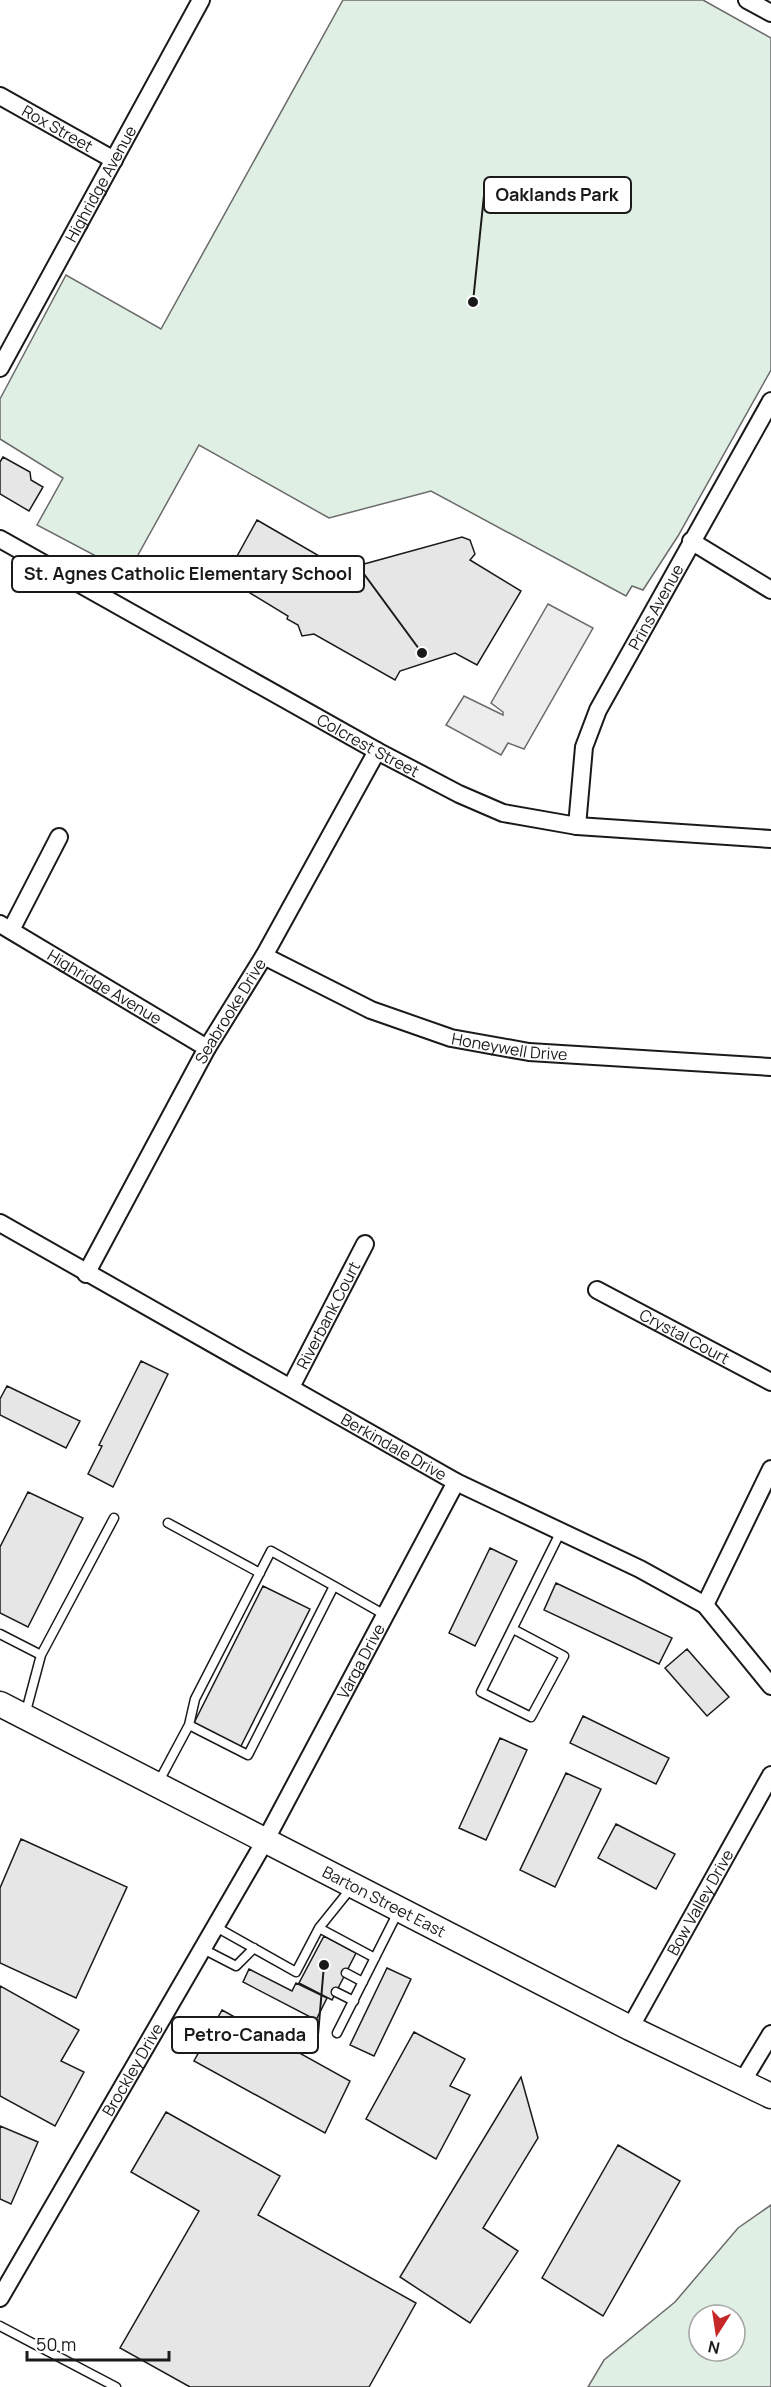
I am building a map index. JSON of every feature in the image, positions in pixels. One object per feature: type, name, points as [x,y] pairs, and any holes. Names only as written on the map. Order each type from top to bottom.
[{"type":"main road","name":"Barton Street East","points":[[0,1704],[630,2028],[771,2096]]},
{"type":"street","name":"Highridge Avenue","points":[[0,368],[201,0]]},
{"type":"street","points":[[747,0],[771,13]]},
{"type":"street","name":"Rox Street","points":[[0,96],[114,160]]},
{"type":"street","name":"Prins Avenue","points":[[577,826],[584,747],[598,710],[771,401]]},
{"type":"street","name":"Colcrest Street","points":[[0,539],[377,751],[459,794],[503,813],[577,826],[771,838]]},
{"type":"street","points":[[691,541],[771,590]]},
{"type":"street","name":"Seabrooke Drive","points":[[86,1274],[207,1048],[264,956],[377,751]]},
{"type":"street","points":[[6,927],[59,837]]},
{"type":"street","name":"Highridge Avenue","points":[[6,927],[207,1048]]},
{"type":"street","name":"Honeywell Drive","points":[[264,956],[371,1010],[451,1038],[529,1052],[771,1067]]},
{"type":"street","name":"Berkindale Drive","points":[[0,1223],[86,1274],[291,1387],[456,1482],[640,1569],[705,1605],[771,1686]]},
{"type":"street","name":"Riverbank Court","points":[[291,1387],[364,1244]]},
{"type":"street","name":"Crystal Court","points":[[597,1290],[771,1382]]},
{"type":"street","points":[[705,1605],[771,1469]]},
{"type":"street","name":"Varga Drive","points":[[265,1841],[456,1482]]},
{"type":"street","name":"Bow Valley Drive","points":[[630,2028],[771,1775]]},
{"type":"street","name":"Brockley Drive","points":[[0,2298],[265,1841]]},
{"type":"street","points":[[742,2082],[771,2034]]},
{"type":"lane","points":[[25,1717],[41,1655],[114,1518]]},
{"type":"lane","points":[[168,1523],[260,1573]]},
{"type":"lane","points":[[513,1629],[564,1656],[531,1717],[481,1692],[561,1532]]},
{"type":"lane","points":[[157,1785],[189,1725],[195,1699],[271,1551],[385,1615]]},
{"type":"lane","points":[[189,1725],[248,1755],[334,1586]]},
{"type":"lane","points":[[0,1634],[41,1655]]},
{"type":"lane","points":[[216,1927],[300,1974],[319,1928],[353,1886]]},
{"type":"lane","points":[[337,2033],[400,1910]]},
{"type":"lane","points":[[319,1928],[375,1958]]},
{"type":"lane","points":[[203,1949],[236,1966],[254,1948]]},
{"type":"lane","points":[[346,1973],[363,1982]]},
{"type":"lane","points":[[336,1992],[354,2001]]},
{"type":"lane","points":[[0,2326],[116,2387]]},
{"type":"green space","points":[[343,0],[703,0],[771,38],[771,370],[678,536],[643,590],[632,586],[626,596],[431,491],[329,518],[199,445],[128,573],[37,525],[63,478],[0,439],[0,399],[66,275],[161,329]]},
{"type":"green space","points":[[771,2205],[771,2387],[588,2387],[604,2360],[675,2302],[738,2228]]},
{"type":"shaded area","points":[[548,604],[593,628],[524,749],[508,743],[501,755],[446,725],[464,696],[503,715],[503,712],[491,703]]},
{"type":"building","points":[[3,457],[30,472],[31,480],[43,487],[29,511],[0,494],[0,462]]},
{"type":"building","points":[[257,520],[333,564],[335,572],[462,537],[470,540],[475,554],[470,560],[521,591],[477,665],[455,653],[400,671],[395,680],[314,634],[302,636],[298,625],[287,619],[288,616],[225,578]]},
{"type":"building","points":[[141,1361],[168,1374],[113,1487],[88,1474],[102,1446],[99,1445]]},
{"type":"building","points":[[7,1386],[80,1421],[66,1448],[0,1415],[0,1399]]},
{"type":"building","points":[[28,1492],[83,1518],[28,1627],[0,1613],[0,1547]]},
{"type":"building","points":[[490,1548],[517,1561],[475,1646],[449,1633]]},
{"type":"building","points":[[556,1583],[672,1638],[659,1664],[544,1610]]},
{"type":"building","points":[[263,1586],[310,1609],[240,1748],[193,1725]]},
{"type":"building","points":[[687,1649],[729,1697],[707,1716],[665,1668]]},
{"type":"building","points":[[583,1716],[669,1758],[656,1784],[570,1743]]},
{"type":"building","points":[[500,1738],[527,1750],[486,1840],[459,1828]]},
{"type":"building","points":[[566,1773],[601,1789],[555,1887],[520,1870]]},
{"type":"building","points":[[616,1824],[675,1854],[656,1889],[598,1858]]},
{"type":"building","points":[[21,1839],[127,1887],[76,1998],[0,1963],[0,1888]]},
{"type":"building","points":[[324,1936],[356,1953],[332,2000],[299,1983]]},
{"type":"building","points":[[387,1968],[411,1979],[374,2056],[350,2045]]},
{"type":"building","points":[[249,1969],[292,1991],[296,1983],[327,1998],[316,2020],[243,1982]]},
{"type":"building","points":[[0,1986],[79,2030],[61,2061],[84,2072],[55,2126],[0,2096]]},
{"type":"building","points":[[222,2010],[350,2081],[325,2133],[194,2061]]},
{"type":"building","points":[[414,2032],[465,2059],[450,2086],[470,2095],[436,2159],[366,2119]]},
{"type":"building","points":[[521,2077],[538,2138],[483,2228],[518,2251],[470,2323],[400,2277]]},
{"type":"building","points":[[166,2112],[280,2176],[258,2215],[416,2303],[369,2387],[190,2387],[120,2348],[199,2211],[131,2172]]},
{"type":"building","points":[[0,2126],[38,2142],[11,2204],[0,2199]]},
{"type":"building","points":[[618,2145],[680,2181],[603,2316],[542,2278]]},
{"type":"place","name":"Oaklands Park","points":[[473,302]]},
{"type":"place","name":"St. Agnes Catholic Elementary School","points":[[422,653]]},
{"type":"place","name":"Petro-Canada","points":[[324,1965]]}]
